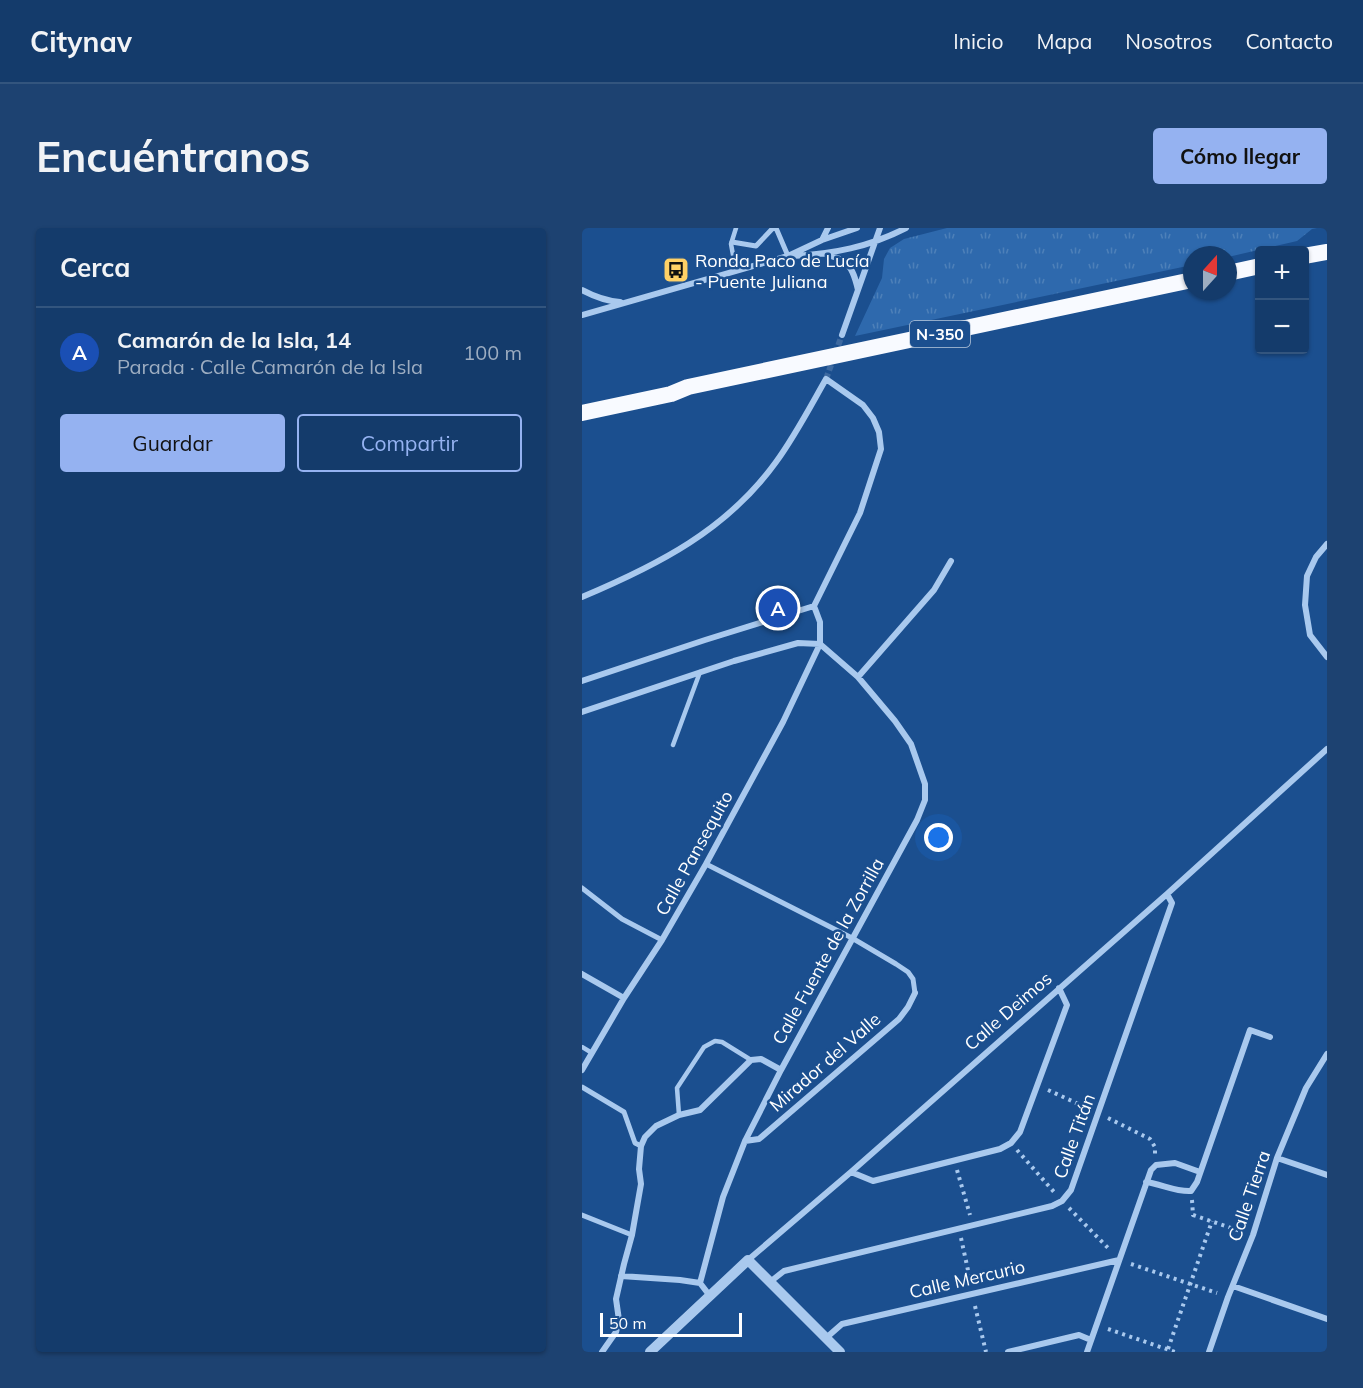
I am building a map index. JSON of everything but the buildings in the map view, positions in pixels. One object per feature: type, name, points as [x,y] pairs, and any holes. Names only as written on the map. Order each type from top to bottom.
[{"type":"highway","points":[[1309,255],[1327,252]]},
{"type":"highway","points":[[1237,271],[1255,267]]},
{"type":"highway","name":"N-350","points":[[582,413],[671,394],[688,387],[1183,282]]},
{"type":"highway","name":"N-350","points":[[582,404],[672,385],[688,387]]},
{"type":"street","points":[[732,242],[756,246],[774,228],[788,256]]},
{"type":"street","points":[[822,240],[828,228]]},
{"type":"street","points":[[582,315],[788,256],[822,240],[857,228]]},
{"type":"street","points":[[842,335],[880,228]]},
{"type":"street","points":[[788,256],[835,252],[875,241],[906,228]]},
{"type":"street","points":[[825,254],[844,261],[856,280],[858,290]]},
{"type":"street","points":[[582,290],[611,302],[627,302]]},
{"type":"street","points":[[582,597],[624,579],[686,546],[738,507],[776,463],[826,379],[863,405],[873,418],[879,432],[881,449],[860,513],[814,606],[582,681]]},
{"type":"street","points":[[1327,544],[1316,558],[1307,576],[1305,605],[1310,635],[1327,657]]},
{"type":"street","points":[[858,677],[934,590],[951,561]]},
{"type":"street","points":[[582,712],[734,661],[798,643],[820,644],[820,622],[814,606]]},
{"type":"street","name":"Calle Fuente de la Zorrilla","points":[[700,1283],[723,1197],[745,1141],[781,1070],[917,820],[925,800],[925,784],[911,744],[858,677],[820,644]]},
{"type":"street","name":"Calle Pansequito","points":[[582,1070],[706,864],[783,722],[820,644]]},
{"type":"street","name":"Calle Deimos","points":[[650,1352],[748,1260],[1167,894],[1327,749]]},
{"type":"street","points":[[706,864],[852,938],[908,972],[913,979],[915,993]]},
{"type":"street","points":[[582,888],[622,919],[662,940]]},
{"type":"street","name":"Calle Titán","points":[[770,1282],[784,1271],[973,1226],[1052,1206],[1062,1201],[1071,1190],[1172,903],[1167,894]]},
{"type":"street","points":[[582,974],[624,998]]},
{"type":"street","points":[[851,1172],[873,1181],[1000,1149],[1011,1143],[1020,1132],[1067,1005],[1059,988]]},
{"type":"street","name":"Mirador del Valle","points":[[745,1141],[759,1139],[898,1019],[908,1007],[915,993]]},
{"type":"street","points":[[1146,1182],[1191,1191],[1197,1182],[1250,1030],[1270,1037]]},
{"type":"street","name":"Calle Tierra","points":[[1209,1352],[1253,1235],[1277,1158],[1306,1088],[1327,1053]]},
{"type":"street","points":[[602,1352],[616,1332],[619,1320],[616,1299],[632,1234],[641,1184],[640,1146],[645,1137],[656,1126],[679,1115],[700,1110],[751,1060],[761,1059],[781,1070]]},
{"type":"street","points":[[582,1087],[624,1112],[635,1143],[640,1146]]},
{"type":"street","points":[[1277,1158],[1327,1175]]},
{"type":"street","points":[[1087,1352],[1151,1170],[1156,1165],[1175,1163],[1200,1172]]},
{"type":"street","points":[[582,1215],[632,1234]]},
{"type":"street","points":[[748,1260],[840,1352]]},
{"type":"street","name":"Calle Mercurio","points":[[826,1338],[842,1324],[1119,1260]]},
{"type":"street","points":[[621,1276],[700,1283],[710,1296]]},
{"type":"street","points":[[1233,1286],[1327,1319]]},
{"type":"street","points":[[1008,1352],[1079,1335],[1091,1340]]},
{"type":"lane","points":[[736,228],[732,242],[736,271]]},
{"type":"lane","points":[[673,745],[700,672]]},
{"type":"lane","points":[[679,1115],[677,1088],[704,1047],[715,1041],[722,1042],[751,1060]]},
{"type":"lane","points":[[582,1047],[592,1053]]},
{"type":"path","points":[[1038,1086],[1149,1139],[1155,1147],[1156,1165]]},
{"type":"path","points":[[1011,1143],[1062,1201],[1119,1260],[1228,1297]]},
{"type":"path","points":[[955,1160],[973,1226]]},
{"type":"path","points":[[1191,1191],[1193,1215],[1253,1235]]},
{"type":"path","points":[[1168,1350],[1212,1221]]},
{"type":"path","points":[[1096,1325],[1175,1352]]},
{"type":"green space","points":[[947,228],[1317,228],[1312,229],[1297,241],[1275,246],[1255,246],[1255,251],[1237,255],[1237,246],[1183,246],[1183,267],[855,336],[882,278],[884,259],[890,248],[904,239]]},
{"type":"tunnel","points":[[826,379],[842,335]]},
{"type":"place","name":"Ronda Paco de Lucía - Puente Juliana","points":[[676,270]]},
{"type":"place","name":"Camarón de la Isla, 14","points":[[778,608]]}]
